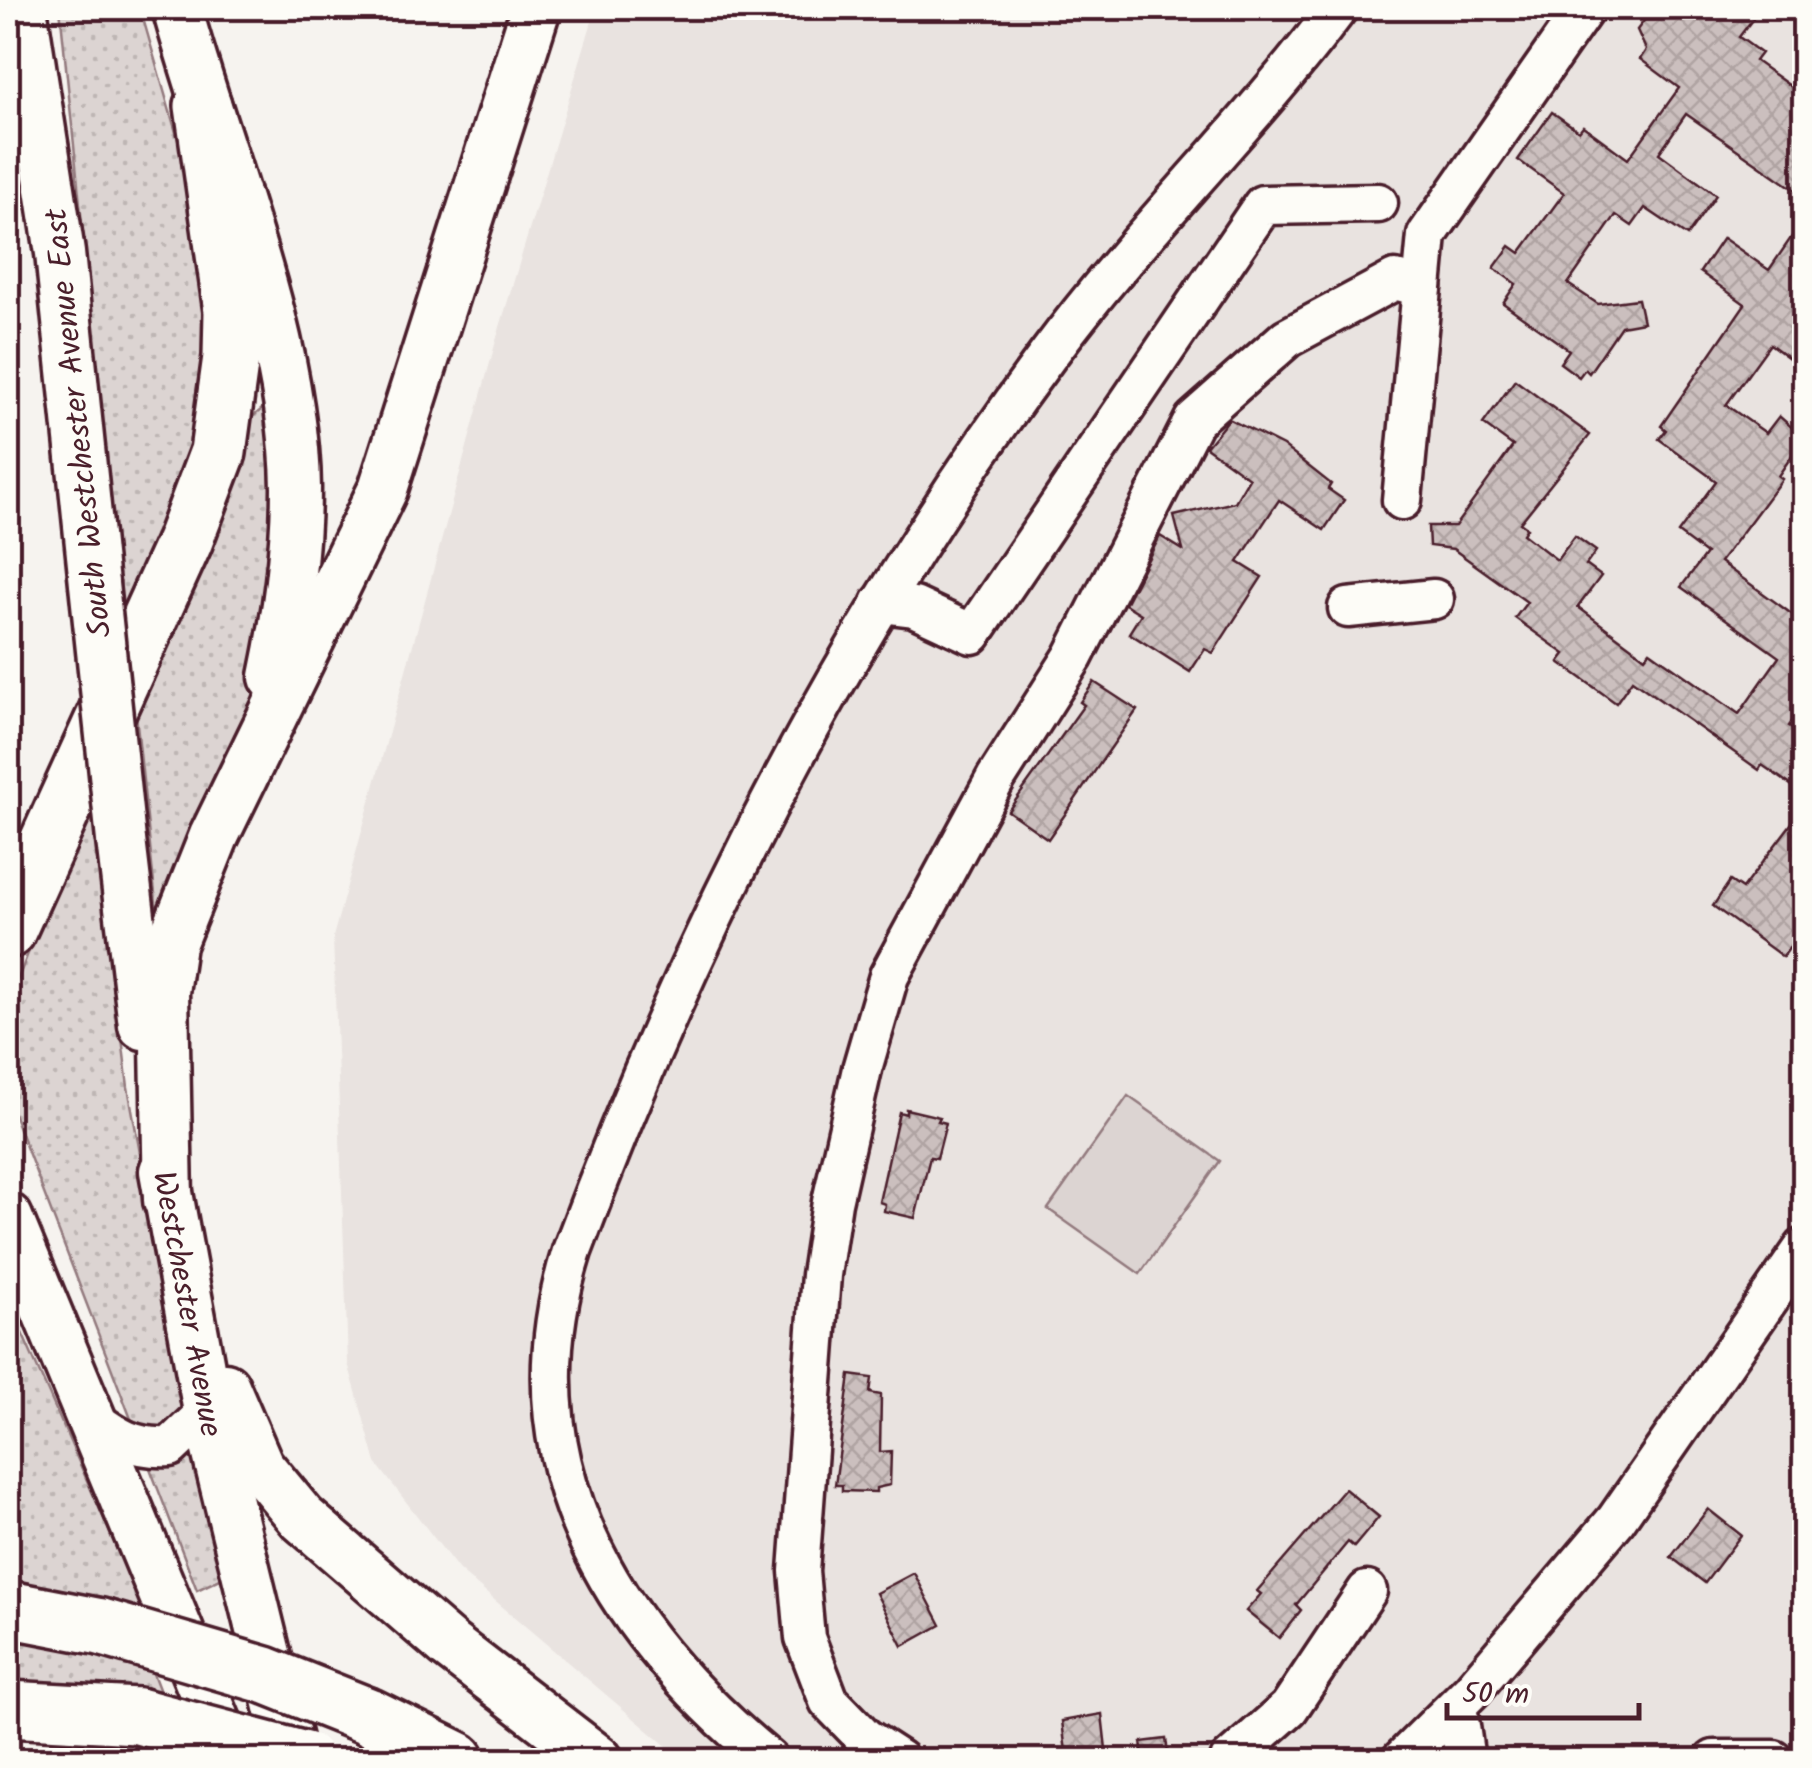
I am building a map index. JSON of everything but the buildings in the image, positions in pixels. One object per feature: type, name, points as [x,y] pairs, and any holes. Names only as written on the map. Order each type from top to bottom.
[{"type":"highway","points":[[8,930],[184,542],[218,452],[231,357],[232,310],[204,106]]},
{"type":"highway","points":[[8,1608],[101,1627],[265,1675],[368,1716],[456,1760]]},
{"type":"highway","points":[[8,1709],[138,1716],[305,1760]]},
{"type":"main road","name":"South Westchester Avenue East","points":[[22,8],[48,160],[121,840]]},
{"type":"main road","points":[[38,8],[48,160]]},
{"type":"main road","points":[[177,8],[258,280],[292,432],[296,486],[288,594],[262,734]]},
{"type":"main road","points":[[536,8],[383,489],[189,890],[171,944],[164,992],[171,1219],[233,1412],[258,1466],[302,1518],[382,1588],[598,1760]]},
{"type":"main road","name":"Westchester Avenue","points":[[121,840],[171,1219],[208,1411],[292,1760]]},
{"type":"main road","points":[[8,1218],[88,1416],[209,1696],[232,1760]]},
{"type":"lane","points":[[768,1760],[664,1654],[606,1573],[578,1520],[557,1458],[549,1364],[560,1288],[572,1251],[652,1050],[742,854],[837,674],[881,602],[1051,350],[1265,102],[1338,8]]},
{"type":"lane","points":[[1402,500],[1427,235],[1585,8]]},
{"type":"lane","points":[[881,602],[914,607],[972,634],[1263,204],[1378,203]]},
{"type":"lane","points":[[899,1760],[865,1738],[829,1701],[805,1638],[799,1571],[821,1276],[832,1202],[862,1069],[889,976],[996,778],[1073,657],[1194,420],[1288,338],[1395,280],[1422,287]]},
{"type":"lane","points":[[1348,608],[1434,599]]},
{"type":"lane","points":[[1401,1760],[1457,1706],[1616,1520],[1804,1248]]},
{"type":"lane","points":[[88,1416],[120,1440],[141,1448],[170,1447],[208,1411]]},
{"type":"lane","points":[[1230,1760],[1289,1708],[1367,1591]]},
{"type":"lane","points":[[1457,1706],[1465,1760]]},
{"type":"lane","points":[[1714,1760],[1774,1760]]},
{"type":"shaded area","points":[[60,8],[140,8],[188,174],[213,314],[201,436],[123,626]]},
{"type":"shaded area","points":[[596,8],[1804,8],[1804,1760],[683,1760],[459,1570],[376,1463],[348,1363],[333,937],[497,337]]},
{"type":"shaded area","points":[[262,409],[276,438],[281,481],[280,532],[264,645],[229,776],[158,922],[135,705],[244,424]]},
{"type":"shaded area","points":[[92,791],[128,1087],[183,1390],[229,1575],[197,1590],[8,1100],[8,1004]]},
{"type":"shaded area","points":[[1128,1096],[1220,1161],[1140,1274],[1048,1209]]},
{"type":"shaded area","points":[[8,1301],[145,1612],[8,1582]]},
{"type":"shaded area","points":[[8,1629],[147,1658],[164,1702],[8,1690]]}]
